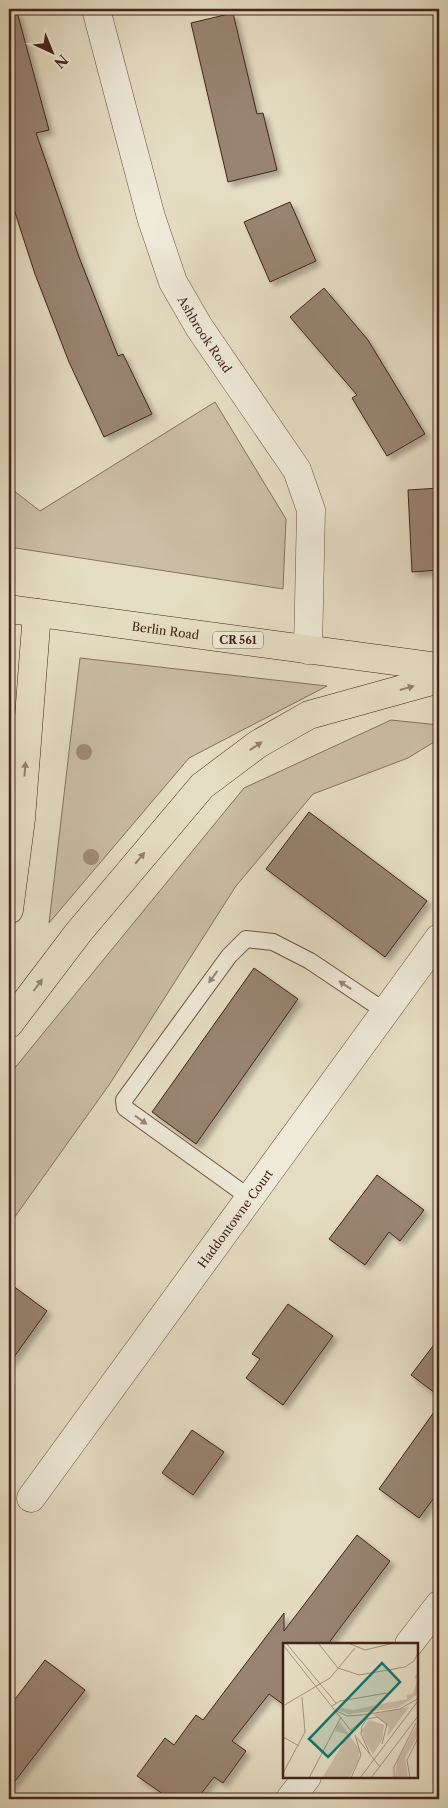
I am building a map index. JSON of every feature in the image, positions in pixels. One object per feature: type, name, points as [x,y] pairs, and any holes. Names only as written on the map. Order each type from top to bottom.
[{"type":"main road","name":"Berlin Road","points":[[9,609],[439,667]]},
{"type":"main road","points":[[9,910],[21,819],[37,613]]},
{"type":"main road","points":[[9,1024],[78,933],[202,786],[258,744],[309,715],[439,679]]},
{"type":"street","name":"Ashbrook Road","points":[[96,9],[150,217],[173,282],[199,327],[297,470],[311,510],[308,650]]},
{"type":"street","name":"Haddontowne Court","points":[[31,1498],[439,938]]},
{"type":"street","points":[[410,1643],[439,1605]]},
{"type":"street","points":[[290,1799],[306,1778]]},
{"type":"lane","points":[[250,1198],[125,1108],[124,1100],[229,956],[246,939],[273,942],[310,961],[386,1012]]},
{"type":"shaded area","points":[[215,402],[286,519],[283,589],[9,547],[9,487],[40,511]]},
{"type":"shaded area","points":[[80,658],[327,686],[189,758],[49,923]]},
{"type":"shaded area","points":[[391,720],[439,725],[439,739],[408,758],[313,794],[236,886],[109,1085],[9,1225],[9,1075],[244,788]]},
{"type":"building","points":[[17,12],[49,130],[36,133],[79,257],[118,356],[123,354],[152,414],[104,437],[69,362],[35,274],[9,194],[9,13]]},
{"type":"building","points":[[233,13],[257,114],[263,113],[277,170],[228,182],[191,23]]},
{"type":"building","points":[[290,202],[316,261],[270,282],[244,222]]},
{"type":"building","points":[[324,288],[368,340],[425,434],[387,456],[352,398],[357,395],[290,317]]},
{"type":"building","points":[[439,488],[439,570],[412,572],[408,490]]},
{"type":"building","points":[[309,812],[427,901],[385,957],[266,869]]},
{"type":"building","points":[[254,968],[298,999],[196,1144],[152,1112]]},
{"type":"building","points":[[377,1175],[424,1210],[400,1241],[389,1232],[365,1265],[329,1239]]},
{"type":"building","points":[[9,1283],[47,1311],[9,1364]]},
{"type":"building","points":[[288,1304],[333,1336],[283,1405],[246,1378],[260,1359],[252,1354]]},
{"type":"building","points":[[439,1338],[439,1396],[411,1375]]},
{"type":"building","points":[[439,1405],[439,1491],[419,1518],[379,1489]]},
{"type":"building","points":[[192,1430],[224,1452],[193,1495],[162,1473]]},
{"type":"building","points":[[357,1535],[390,1561],[329,1643],[283,1643],[283,1704],[269,1694],[232,1741],[246,1751],[223,1783],[214,1777],[197,1799],[170,1799],[137,1776],[165,1738],[174,1745],[196,1715],[203,1720],[284,1613],[284,1631]]},
{"type":"building","points":[[45,1660],[85,1690],[9,1789],[9,1707]]}]
